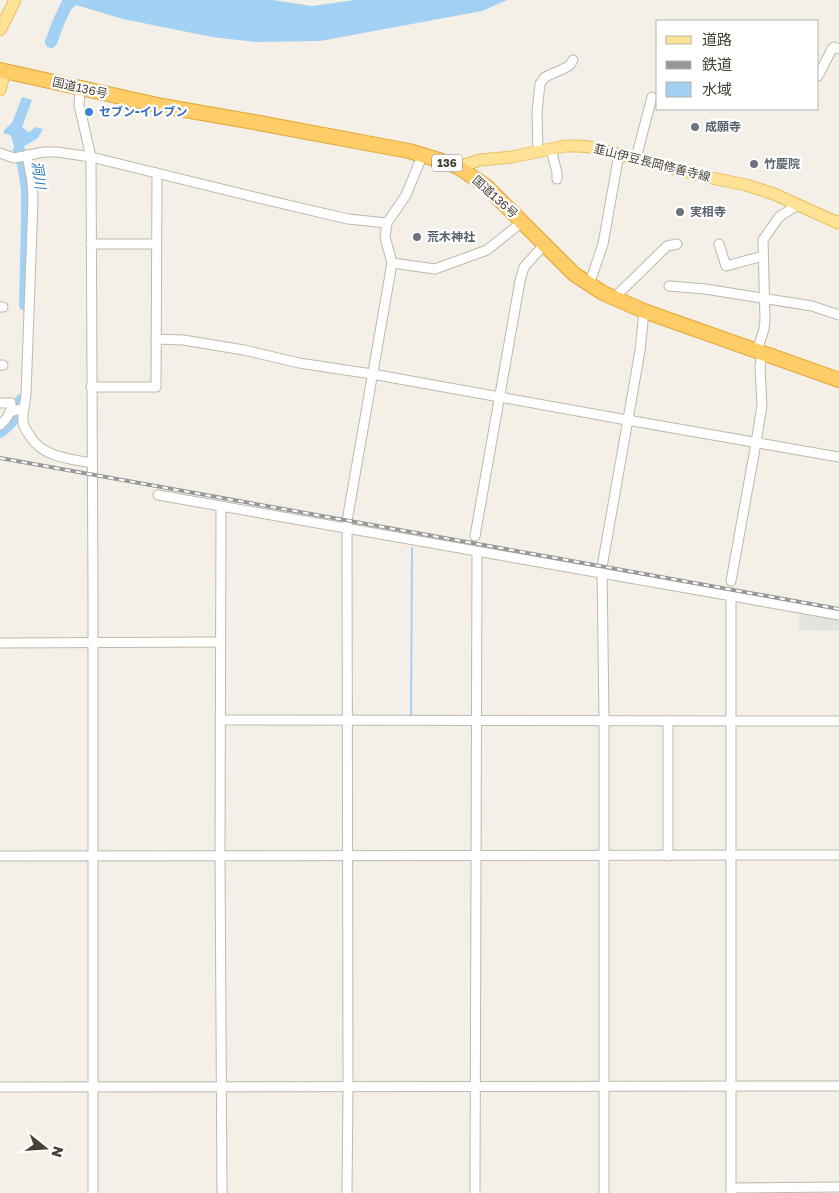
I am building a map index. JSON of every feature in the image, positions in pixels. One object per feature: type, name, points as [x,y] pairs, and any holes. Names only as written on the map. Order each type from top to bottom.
[{"type":"highway","name":"国道136号","points":[[2,71],[162,106],[423,154],[458,167],[486,186],[574,274],[589,285],[644,311],[839,380]]},
{"type":"main road","points":[[0,30],[15,0]]},
{"type":"main road","points":[[0,90],[2,71]]},
{"type":"main road","name":"韮山伊豆長岡修善寺線","points":[[458,167],[480,160],[512,157],[565,146],[598,148],[706,177],[746,184],[774,194],[839,223]]},
{"type":"street","points":[[819,74],[832,49],[834,47],[839,50]]},
{"type":"street","points":[[538,152],[540,84],[545,77],[570,65],[573,60]]},
{"type":"street","points":[[80,88],[79,105],[91,157],[93,1193]]},
{"type":"street","points":[[636,158],[652,97]]},
{"type":"street","points":[[550,149],[557,172],[557,179]]},
{"type":"street","points":[[0,153],[14,158],[44,152],[91,157],[271,201],[339,216],[387,223]]},
{"type":"street","points":[[347,1193],[348,513],[392,263],[385,237],[387,223],[406,195],[423,154]]},
{"type":"street","points":[[589,285],[603,244],[619,154]]},
{"type":"street","points":[[26,155],[32,182],[33,200],[24,426],[32,440],[48,453],[92,463]]},
{"type":"street","points":[[91,387],[156,386],[157,173]]},
{"type":"street","points":[[731,581],[762,405],[759,352],[764,329],[765,310],[762,243],[781,214],[797,205]]},
{"type":"street","points":[[392,263],[435,269],[487,250],[522,222]]},
{"type":"street","points":[[91,244],[156,244]]},
{"type":"street","points":[[614,298],[667,246],[677,244]]},
{"type":"street","points":[[719,244],[726,266],[763,256]]},
{"type":"street","points":[[475,536],[522,273],[527,263],[544,245]]},
{"type":"street","points":[[669,286],[705,289],[812,306],[839,316]]},
{"type":"street","points":[[604,1193],[604,720],[602,567],[640,351],[644,311]]},
{"type":"street","points":[[156,339],[183,340],[244,350],[299,363],[372,374],[839,457]]},
{"type":"street","points":[[0,403],[11,402],[12,411]]},
{"type":"street","points":[[0,425],[12,411],[24,408]]},
{"type":"street","points":[[158,495],[839,615]]},
{"type":"street","points":[[220,506],[222,1193]]},
{"type":"street","points":[[475,1193],[477,552]]},
{"type":"street","points":[[731,597],[731,1190],[839,1187]]},
{"type":"street","points":[[0,643],[220,642]]},
{"type":"street","points":[[220,720],[839,721]]},
{"type":"street","points":[[668,720],[668,856]]},
{"type":"street","points":[[0,856],[839,855]]},
{"type":"street","points":[[0,1087],[839,1086]]},
{"type":"shaded area","points":[[800,612],[839,619],[839,631],[799,630]]},
{"type":"water","points":[[62,0],[273,0],[312,6],[355,0],[507,0],[482,11],[320,41],[257,42],[212,37],[123,19],[76,5],[66,14],[61,12]]},
{"type":"water","points":[[22,97],[32,100],[22,127],[28,132],[35,127],[43,129],[38,138],[23,147],[22,152],[26,166],[21,167],[11,136],[4,134],[4,130],[12,123]]},
{"type":"waterway","name":"洞川","points":[[51,42],[69,0]]},
{"type":"waterway","name":"洞川","points":[[19,150],[27,189],[25,305]]},
{"type":"waterway","name":"洞川","points":[[0,432],[14,418],[19,410],[21,400]]},
{"type":"waterway","points":[[411,718],[412,548]]},
{"type":"railway","points":[[0,458],[839,609]]},
{"type":"place","name":"セブン-イレブン","points":[[89,112]]},
{"type":"place","name":"成願寺","points":[[695,127]]},
{"type":"place","name":"竹慶院","points":[[754,164]]},
{"type":"place","name":"実相寺","points":[[680,212]]},
{"type":"place","name":"荒木神社","points":[[417,237]]}]
